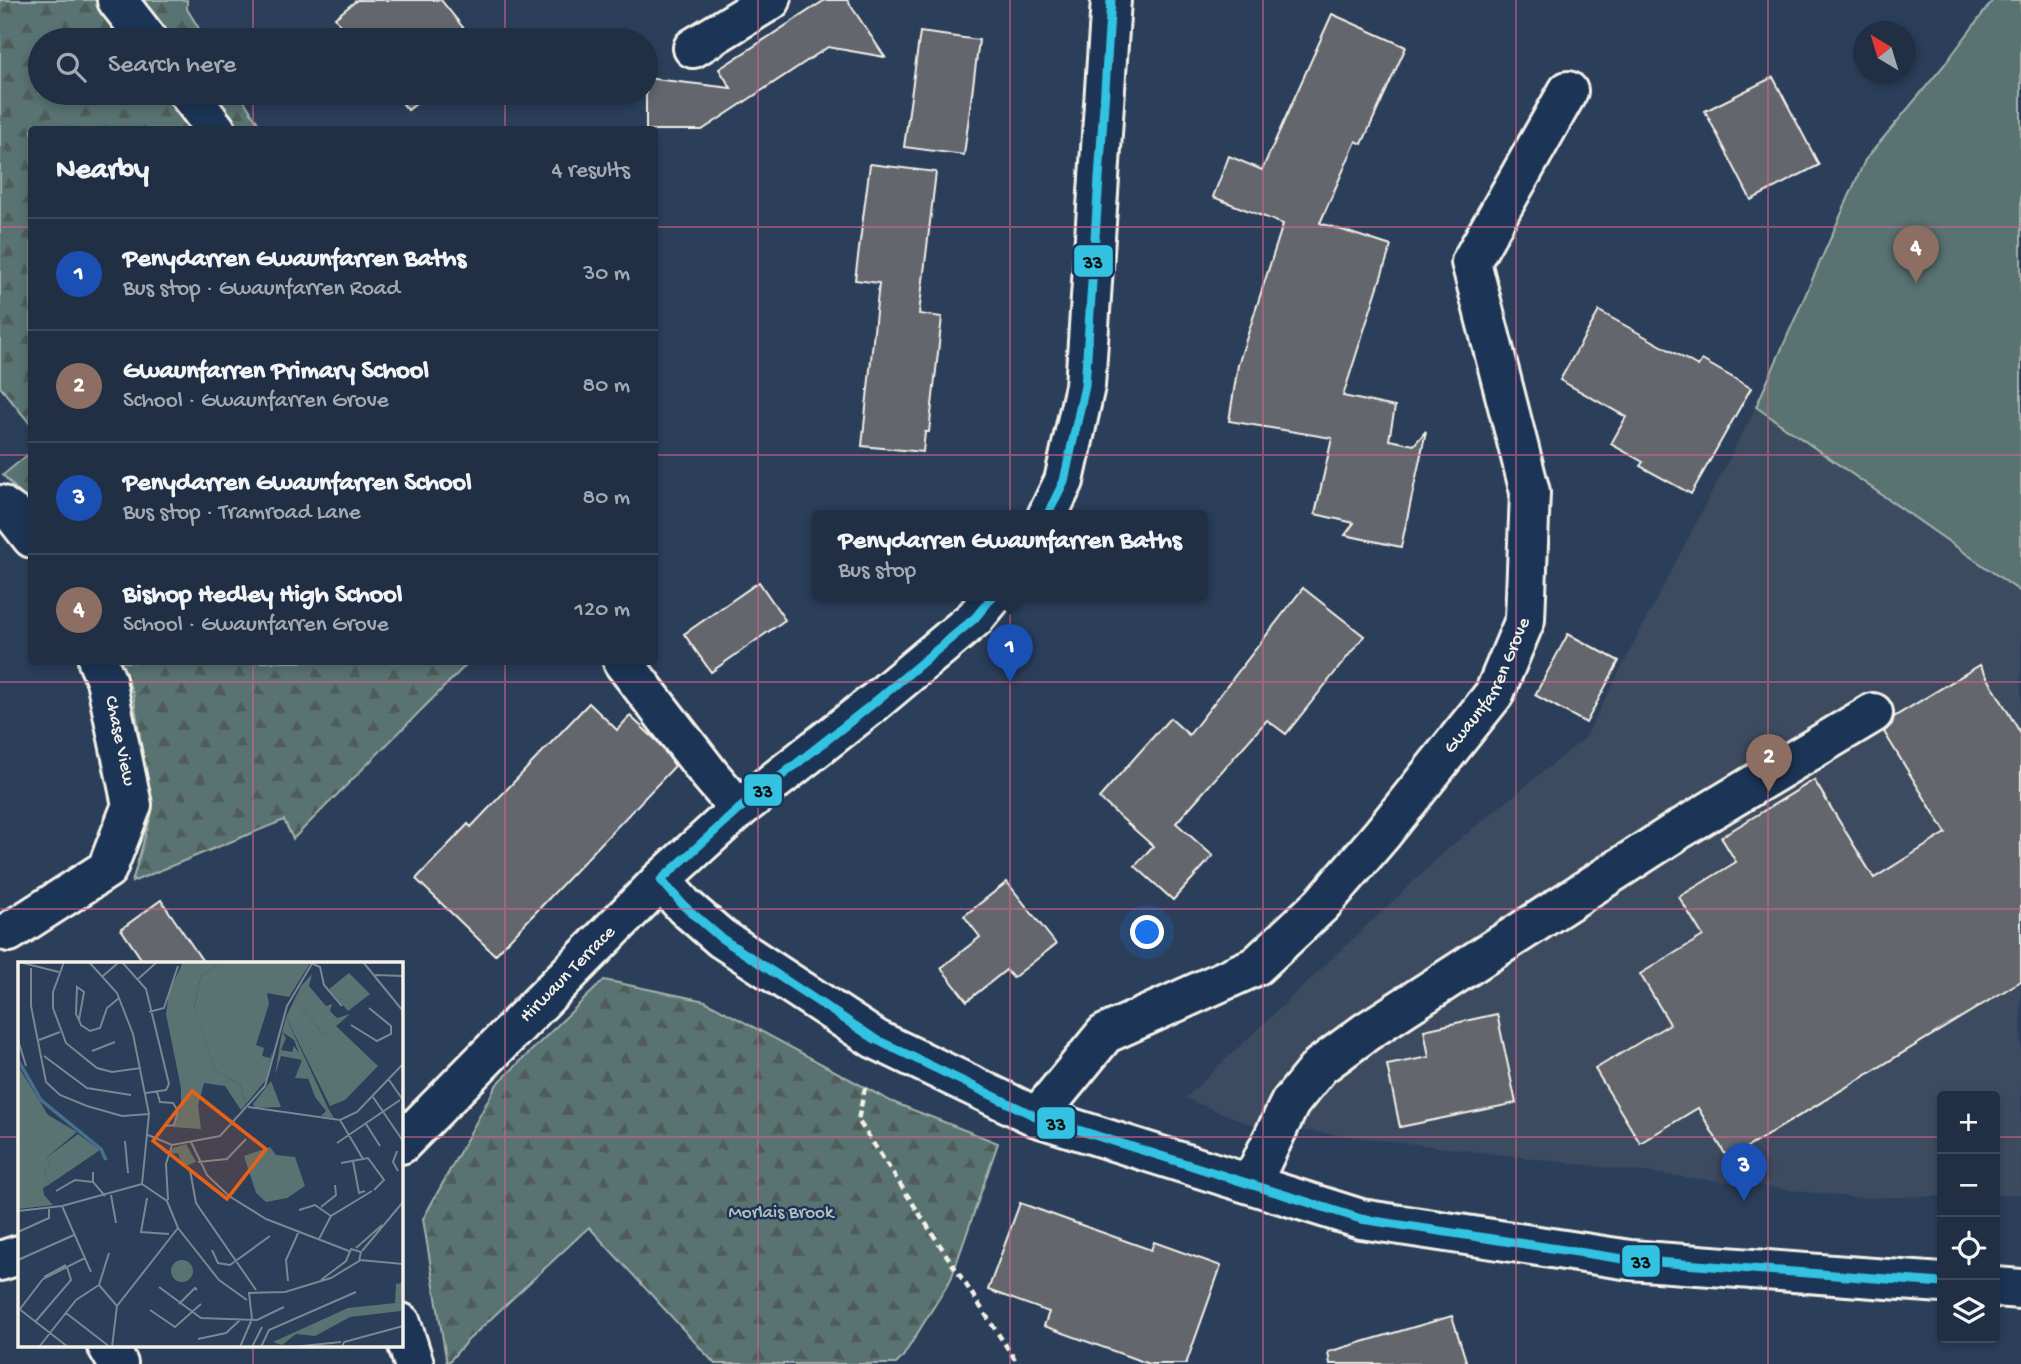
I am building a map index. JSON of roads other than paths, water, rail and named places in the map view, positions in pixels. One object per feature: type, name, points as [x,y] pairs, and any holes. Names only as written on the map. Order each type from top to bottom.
[{"type":"street","points":[[117,0],[139,28]]},
{"type":"street","points":[[693,48],[771,0]]},
{"type":"street","points":[[1050,510],[1064,481],[1086,386],[1111,0]]},
{"type":"street","name":"Gwaunfarren Grove","points":[[1038,1117],[1105,1034],[1256,967],[1322,904],[1494,694],[1525,620],[1530,492],[1471,262],[1568,91]]},
{"type":"street","points":[[197,105],[213,126]]},
{"type":"street","points":[[0,505],[14,515],[28,533]]},
{"type":"street","name":"Hirwaun Terrace","points":[[402,1143],[661,880],[739,808],[870,706],[975,618],[989,601]]},
{"type":"street","name":"Chase View","points":[[9,932],[107,869],[132,805],[106,680],[99,665]]},
{"type":"street","points":[[625,665],[702,765],[739,808]]},
{"type":"street","points":[[1251,1184],[1290,1104],[1320,1066],[1366,1032],[1677,831],[1873,713]]},
{"type":"street","points":[[661,880],[684,906],[721,938],[875,1039],[1038,1117],[1362,1219],[1630,1260],[1937,1283]]},
{"type":"street","points":[[0,1261],[18,1255]]},
{"type":"street","points":[[2000,1287],[2021,1289]]},
{"type":"street","points":[[402,1326],[414,1364]]},
{"type":"street","points":[[108,1346],[118,1364]]},
{"type":"place","name":"Bishop Hedley High School","points":[[1916,283]]},
{"type":"place","name":"Penydarren Gwaunfarren Baths","points":[[1010,682]]},
{"type":"place","name":"Gwaunfarren Primary School","points":[[1769,792]]},
{"type":"place","name":"Penydarren Gwaunfarren School","points":[[1744,1201]]},
{"type":"park label","name":"Morlais Brook","points":[[781,1213]]}]
